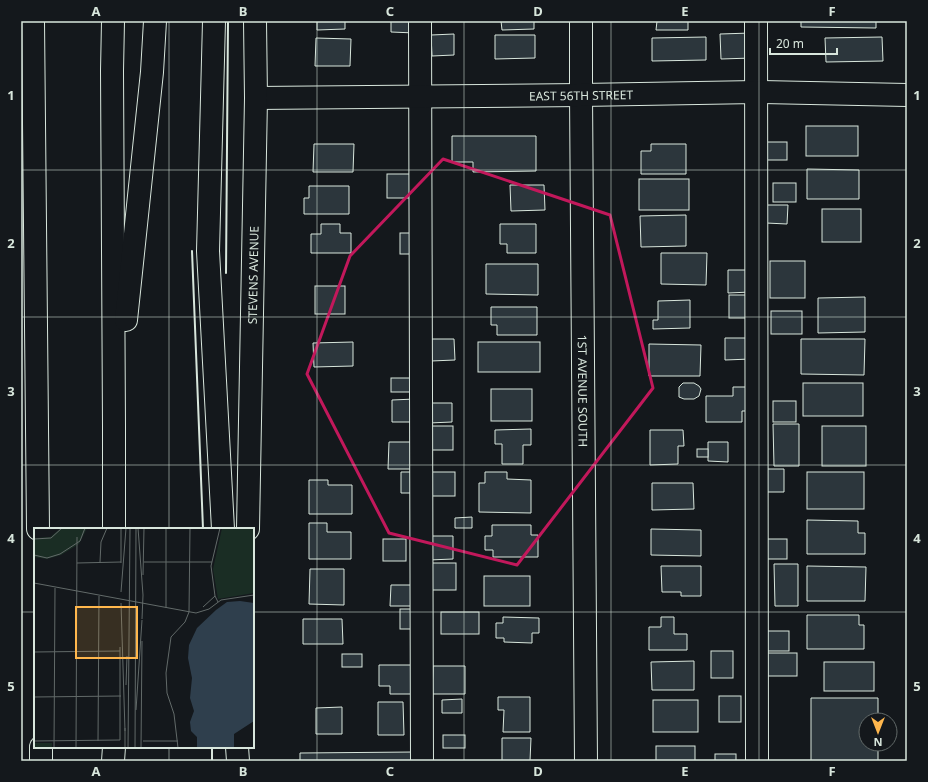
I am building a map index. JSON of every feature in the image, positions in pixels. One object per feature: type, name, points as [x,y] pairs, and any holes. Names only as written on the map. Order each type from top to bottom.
[{"type":"main road","points":[[33,21],[38,528]]},
{"type":"main road","points":[[113,21],[114,528]]},
{"type":"main road","points":[[114,426],[152,72],[155,21]]},
{"type":"main road","points":[[214,21],[208,251],[223,528]]},
{"type":"main road","name":"STEVENS AVENUE","points":[[248,528],[256,98],[255,21]]},
{"type":"main road","points":[[420,21],[422,761]]},
{"type":"main road","name":"1ST AVENUE SOUTH","points":[[581,21],[586,761]]},
{"type":"main road","points":[[756,21],[757,761]]},
{"type":"main road","name":"EAST 56TH STREET","points":[[256,98],[756,92],[907,95]]},
{"type":"main road","points":[[41,748],[41,761]]},
{"type":"main road","points":[[114,748],[114,761]]},
{"type":"main road","points":[[237,748],[238,761]]},
{"type":"main road","points":[[244,748],[244,761]]},
{"type":"highlighted area","points":[[443,159],[610,215],[653,388],[517,565],[389,533],[307,374],[350,256]]},
{"type":"building","points":[[317,21],[345,21],[345,29],[317,30]]},
{"type":"building","points":[[391,21],[415,21],[415,33],[391,32]]},
{"type":"building","points":[[501,21],[534,21],[534,29],[502,30]]},
{"type":"building","points":[[657,21],[688,21],[688,30],[656,30]]},
{"type":"building","points":[[801,21],[876,21],[876,28],[801,27]]},
{"type":"building","points":[[751,33],[752,58],[721,59],[720,34]]},
{"type":"building","points":[[454,34],[454,55],[432,56],[431,35]]},
{"type":"building","points":[[495,35],[535,35],[535,58],[495,59]]},
{"type":"building","points":[[706,37],[706,60],[652,61],[652,38]]},
{"type":"building","points":[[882,37],[883,61],[826,62],[825,38]]},
{"type":"building","points":[[316,38],[351,39],[350,66],[315,66]]},
{"type":"building","points":[[806,126],[858,126],[858,156],[806,156]]},
{"type":"building","points":[[452,136],[536,136],[536,171],[473,172],[473,162],[452,162]]},
{"type":"building","points":[[766,142],[787,142],[787,160],[766,160]]},
{"type":"building","points":[[314,144],[354,144],[353,172],[313,172]]},
{"type":"building","points":[[651,144],[686,144],[686,174],[641,174],[641,151],[651,151]]},
{"type":"building","points":[[807,169],[859,170],[859,199],[807,199]]},
{"type":"building","points":[[387,174],[415,174],[415,198],[387,198]]},
{"type":"building","points":[[639,179],[689,179],[689,210],[639,210]]},
{"type":"building","points":[[773,183],[796,183],[796,202],[773,202]]},
{"type":"building","points":[[510,185],[544,185],[545,210],[511,211]]},
{"type":"building","points":[[309,186],[349,186],[349,214],[304,214],[304,198],[309,198]]},
{"type":"building","points":[[767,205],[788,205],[787,224],[766,223]]},
{"type":"building","points":[[822,209],[861,209],[861,242],[822,242]]},
{"type":"building","points":[[686,215],[686,246],[641,247],[640,216]]},
{"type":"building","points":[[321,224],[340,224],[340,233],[351,233],[351,253],[311,253],[311,234],[321,234]]},
{"type":"building","points":[[500,224],[536,224],[536,253],[507,253],[507,244],[500,244]]},
{"type":"building","points":[[400,233],[414,233],[414,254],[400,254]]},
{"type":"building","points":[[661,253],[707,253],[706,285],[661,284]]},
{"type":"building","points":[[770,261],[805,261],[805,298],[770,298]]},
{"type":"building","points":[[486,264],[538,264],[538,295],[486,294]]},
{"type":"building","points":[[728,270],[751,270],[751,292],[728,293]]},
{"type":"building","points":[[315,286],[345,286],[345,314],[315,314]]},
{"type":"building","points":[[729,295],[750,295],[750,318],[729,318]]},
{"type":"building","points":[[865,297],[865,332],[818,333],[818,298]]},
{"type":"building","points":[[690,300],[690,328],[653,329],[653,320],[658,320],[658,301]]},
{"type":"building","points":[[491,307],[537,307],[537,335],[497,335],[497,325],[491,325]]},
{"type":"building","points":[[771,311],[802,311],[802,334],[771,334]]},
{"type":"building","points":[[725,338],[750,338],[751,359],[725,360]]},
{"type":"building","points":[[431,339],[454,339],[455,360],[431,361]]},
{"type":"building","points":[[801,339],[865,339],[864,375],[801,374]]},
{"type":"building","points":[[353,342],[353,366],[314,367],[313,343]]},
{"type":"building","points":[[478,342],[540,342],[540,372],[478,372]]},
{"type":"building","points":[[649,344],[701,345],[700,376],[649,376]]},
{"type":"building","points":[[391,378],[413,378],[413,392],[391,392]]},
{"type":"building","points":[[683,383],[694,383],[699,386],[701,389],[699,396],[694,399],[684,399],[679,397],[679,387]]},
{"type":"building","points":[[803,383],[863,383],[863,416],[803,416]]},
{"type":"building","points":[[733,387],[750,387],[750,411],[742,411],[742,422],[706,422],[706,396],[733,396]]},
{"type":"building","points":[[491,389],[532,389],[532,421],[491,421]]},
{"type":"building","points":[[415,399],[415,422],[392,422],[392,400]]},
{"type":"building","points":[[773,401],[796,401],[796,422],[773,422]]},
{"type":"building","points":[[429,403],[452,403],[452,422],[429,423]]},
{"type":"building","points":[[773,424],[799,424],[799,466],[774,466]]},
{"type":"building","points":[[430,426],[453,426],[453,450],[430,450]]},
{"type":"building","points":[[822,426],[866,426],[866,466],[822,466]]},
{"type":"building","points":[[531,429],[531,445],[523,445],[523,464],[502,464],[502,444],[495,444],[495,430]]},
{"type":"building","points":[[650,430],[683,430],[684,446],[678,446],[678,464],[650,465]]},
{"type":"building","points":[[389,442],[415,442],[415,469],[388,469]]},
{"type":"building","points":[[708,442],[728,442],[728,462],[708,461]]},
{"type":"building","points":[[697,449],[708,449],[708,457],[697,457]]},
{"type":"building","points":[[765,469],[784,469],[784,492],[766,492]]},
{"type":"building","points":[[401,472],[415,472],[414,493],[401,493]]},
{"type":"building","points":[[430,472],[455,472],[455,496],[430,496]]},
{"type":"building","points":[[485,472],[507,472],[507,479],[531,480],[531,513],[479,512],[479,483],[485,483]]},
{"type":"building","points":[[807,472],[864,472],[864,509],[807,509]]},
{"type":"building","points":[[309,480],[328,480],[328,485],[352,485],[352,514],[309,514]]},
{"type":"building","points":[[652,483],[693,483],[694,509],[652,510]]},
{"type":"building","points":[[472,517],[472,528],[455,528],[455,518]]},
{"type":"building","points":[[807,520],[858,521],[858,533],[865,533],[865,554],[807,554]]},
{"type":"building","points":[[309,523],[327,523],[327,532],[351,532],[351,559],[309,559]]},
{"type":"building","points":[[492,525],[531,525],[531,535],[538,535],[538,557],[493,557],[493,550],[485,550],[485,536],[492,536]]},
{"type":"building","points":[[651,529],[701,530],[701,556],[651,555]]},
{"type":"building","points":[[429,536],[453,536],[453,559],[429,560]]},
{"type":"building","points":[[383,539],[406,539],[406,561],[383,561]]},
{"type":"building","points":[[766,539],[787,539],[787,559],[766,559]]},
{"type":"building","points":[[429,563],[456,563],[456,590],[429,590]]},
{"type":"building","points":[[774,564],[798,564],[798,606],[775,606]]},
{"type":"building","points":[[661,566],[701,566],[701,596],[681,596],[681,592],[662,592]]},
{"type":"building","points":[[807,566],[866,567],[865,601],[807,601]]},
{"type":"building","points":[[310,569],[344,569],[344,605],[309,604]]},
{"type":"building","points":[[484,576],[530,576],[530,606],[484,606]]},
{"type":"building","points":[[391,585],[412,585],[412,606],[390,606]]},
{"type":"building","points":[[400,609],[414,609],[414,629],[400,629]]},
{"type":"building","points":[[441,612],[479,612],[479,634],[441,634]]},
{"type":"building","points":[[807,615],[859,615],[859,625],[864,625],[864,649],[807,649]]},
{"type":"building","points":[[503,617],[539,618],[539,633],[532,633],[532,643],[504,642],[504,638],[496,638],[496,623],[503,623]]},
{"type":"building","points":[[661,617],[674,617],[674,634],[687,634],[687,650],[649,650],[649,627],[661,627]]},
{"type":"building","points":[[303,619],[342,619],[343,644],[303,644]]},
{"type":"building","points":[[765,631],[789,631],[789,651],[765,651]]},
{"type":"building","points":[[711,651],[733,651],[733,678],[711,678]]},
{"type":"building","points":[[766,653],[797,653],[797,676],[766,676]]},
{"type":"building","points":[[342,654],[362,654],[362,667],[342,667]]},
{"type":"building","points":[[694,661],[694,690],[652,690],[651,662]]},
{"type":"building","points":[[824,662],[874,662],[874,691],[824,691]]},
{"type":"building","points":[[379,665],[414,665],[414,694],[390,694],[390,686],[379,686]]},
{"type":"building","points":[[433,666],[465,666],[465,694],[432,694]]},
{"type":"building","points":[[719,696],[741,696],[741,722],[719,722]]},
{"type":"building","points":[[498,697],[530,697],[530,732],[503,732],[504,710],[498,710]]},
{"type":"building","points":[[811,698],[878,698],[878,712],[858,712],[858,752],[878,752],[878,761],[811,761]]},
{"type":"building","points":[[462,699],[462,713],[442,713],[442,700]]},
{"type":"building","points":[[653,700],[698,700],[698,732],[653,732]]},
{"type":"building","points":[[378,702],[403,702],[404,735],[378,735]]},
{"type":"building","points":[[342,707],[342,734],[316,734],[316,708]]},
{"type":"building","points":[[443,735],[465,735],[465,748],[443,748]]},
{"type":"building","points":[[502,738],[531,738],[530,761],[502,761]]},
{"type":"building","points":[[656,746],[695,746],[695,761],[656,761]]},
{"type":"building","points":[[414,752],[414,761],[300,761],[300,753]]},
{"type":"building","points":[[715,754],[736,754],[736,761],[715,761]]},
{"type":"wall","points":[[226,273],[228,21]]},
{"type":"wall","points":[[192,251],[203,528]]},
{"type":"wall","points":[[212,748],[212,761]]}]
